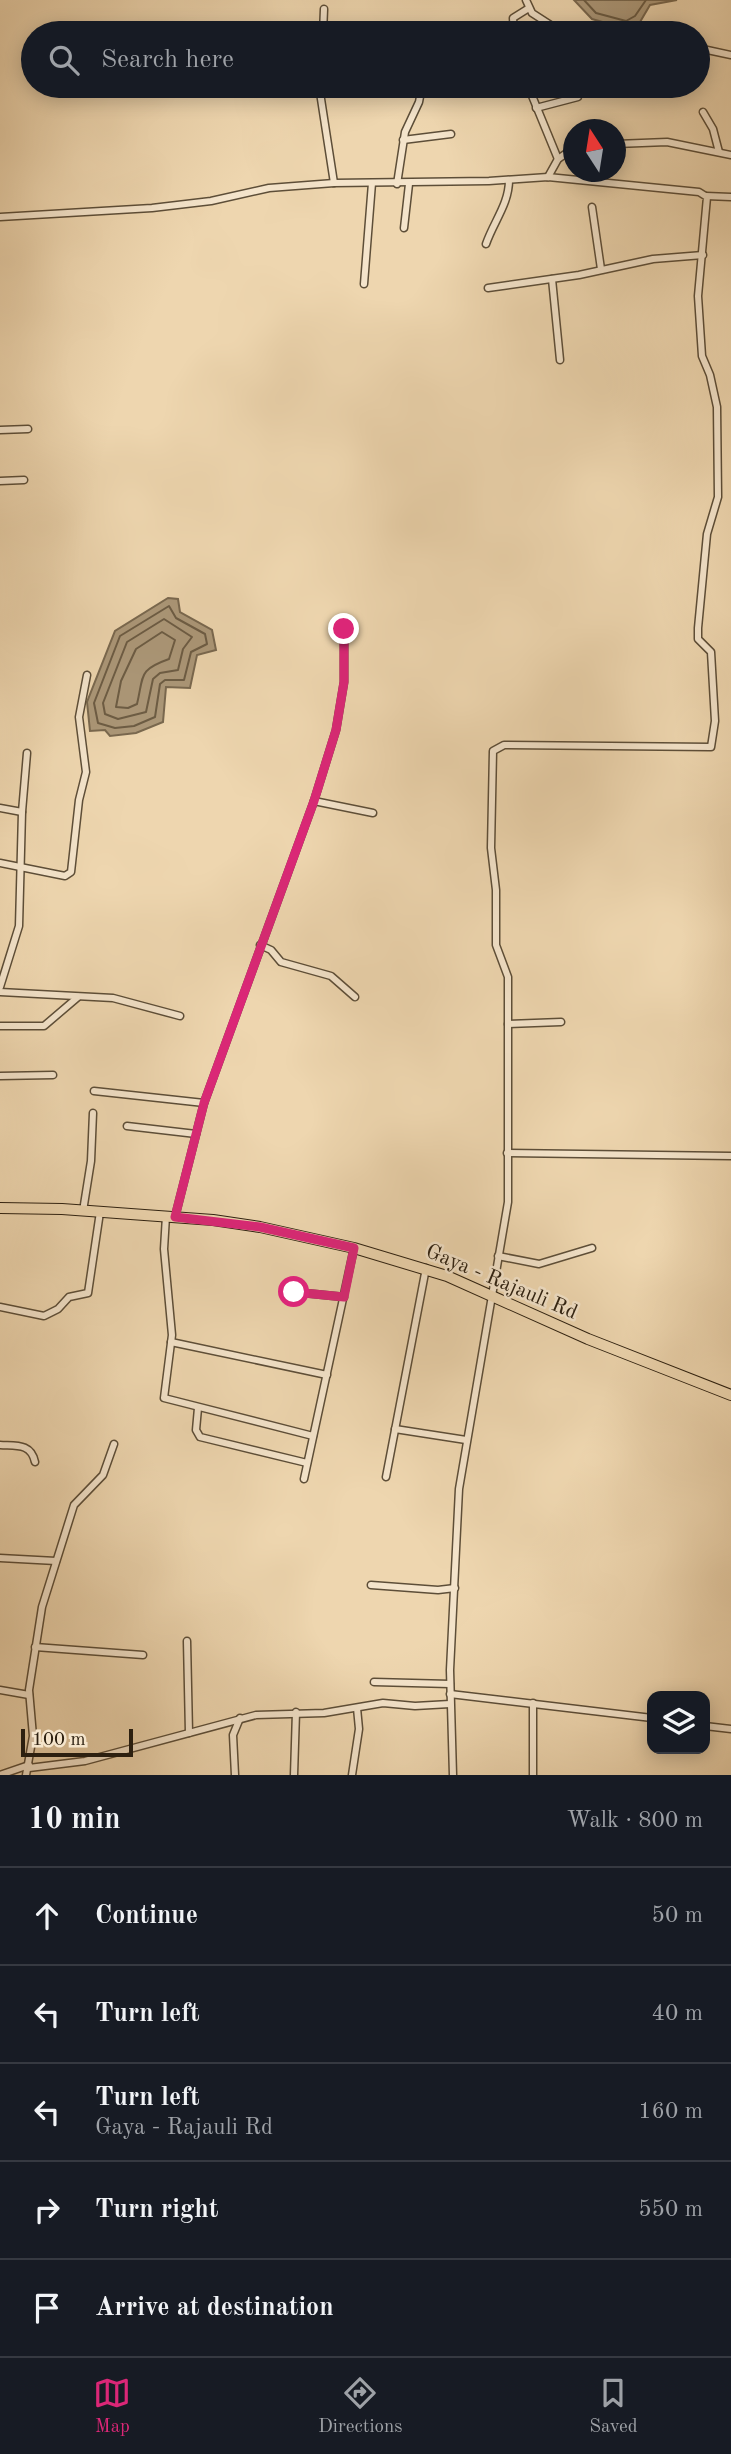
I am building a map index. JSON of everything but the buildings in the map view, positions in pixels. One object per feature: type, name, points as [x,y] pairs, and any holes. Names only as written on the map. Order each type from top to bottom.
[{"type":"main road","name":"Gaya - Rajauli Rd","points":[[0,1208],[171,1217],[260,1227],[354,1248],[426,1268],[622,1354],[731,1395]]},
{"type":"street","points":[[526,0],[528,8],[544,21]]},
{"type":"street","points":[[513,21],[513,18],[528,8]]},
{"type":"street","points":[[324,9],[324,21]]},
{"type":"street","points":[[710,51],[731,55],[731,61]]},
{"type":"street","points":[[321,98],[334,183]]},
{"type":"street","points":[[397,184],[407,124],[420,98]]},
{"type":"street","points":[[532,98],[558,159]]},
{"type":"street","points":[[536,108],[574,98]]},
{"type":"street","points":[[703,111],[713,130],[719,152]]},
{"type":"street","points":[[403,140],[451,134]]},
{"type":"street","points":[[626,144],[667,142],[731,155]]},
{"type":"street","points":[[548,177],[558,159],[563,156]]},
{"type":"street","points":[[0,217],[152,208],[211,201],[269,188],[334,183],[409,184],[548,177],[731,197]]},
{"type":"street","points":[[486,244],[492,226],[508,201],[509,180]]},
{"type":"street","points":[[364,284],[372,183]]},
{"type":"street","points":[[404,228],[409,184]]},
{"type":"street","points":[[453,1775],[450,1684],[457,1503],[508,1202],[508,972],[496,946],[496,890],[491,848],[493,755],[495,748],[504,745],[711,747],[711,652],[698,639],[707,534],[718,497],[719,473],[717,407],[700,338],[698,296],[708,204],[706,196]]},
{"type":"street","points":[[592,207],[601,269]]},
{"type":"street","points":[[488,288],[552,279],[653,259],[703,255]]},
{"type":"street","points":[[552,279],[560,360]]},
{"type":"street","points":[[0,430],[28,429]]},
{"type":"street","points":[[0,481],[24,480]]},
{"type":"street","points":[[313,1436],[164,1398],[171,1342],[164,1250],[204,1103],[314,801],[338,718],[344,682],[344,629]]},
{"type":"street","points":[[0,863],[65,876],[71,872],[86,772],[79,718],[87,675]]},
{"type":"street","points":[[27,753],[22,812],[19,926],[0,990],[113,998],[180,1016]]},
{"type":"street","points":[[314,801],[373,813]]},
{"type":"street","points":[[0,808],[22,812]]},
{"type":"street","points":[[260,945],[271,950],[281,962],[331,976],[355,997]]},
{"type":"street","points":[[0,1026],[44,1026],[79,997]]},
{"type":"street","points":[[508,1024],[561,1022]]},
{"type":"street","points":[[0,1076],[53,1076]]},
{"type":"street","points":[[94,1091],[204,1103]]},
{"type":"street","points":[[83,1211],[91,1161],[93,1113]]},
{"type":"street","points":[[127,1126],[196,1134]]},
{"type":"street","points":[[507,1153],[731,1156]]},
{"type":"street","points":[[0,1307],[44,1316],[58,1309],[69,1297],[88,1293],[100,1212]]},
{"type":"street","points":[[304,1479],[354,1248]]},
{"type":"street","points":[[498,1256],[539,1264],[592,1248]]},
{"type":"street","points":[[386,1477],[426,1268]]},
{"type":"street","points":[[294,1292],[344,1297]]},
{"type":"street","points":[[171,1342],[327,1375]]},
{"type":"street","points":[[198,1408],[196,1422],[200,1437],[307,1463]]},
{"type":"street","points":[[395,1429],[466,1440]]},
{"type":"street","points":[[28,1769],[33,1727],[29,1696],[42,1607],[74,1505],[103,1475],[114,1444]]},
{"type":"street","points":[[0,1445],[26,1447],[31,1451],[35,1462]]},
{"type":"street","points":[[0,1558],[56,1561]]},
{"type":"street","points":[[371,1586],[438,1590],[455,1588]]},
{"type":"street","points":[[187,1641],[189,1733]]},
{"type":"street","points":[[35,1647],[143,1655]]},
{"type":"street","points":[[374,1682],[450,1684]]},
{"type":"street","points":[[0,1690],[29,1696]]},
{"type":"street","points":[[450,1694],[647,1717]]},
{"type":"street","points":[[0,1775],[76,1763],[240,1718],[296,1712],[324,1713],[383,1703],[415,1706],[450,1704]]},
{"type":"street","points":[[533,1703],[533,1775]]},
{"type":"street","points":[[352,1775],[359,1729],[357,1708]]},
{"type":"street","points":[[294,1775],[296,1712]]},
{"type":"street","points":[[235,1775],[233,1735],[240,1718]]},
{"type":"street","points":[[710,1727],[731,1729]]},
{"type":"water","points":[[574,0],[677,0],[650,5],[641,21],[592,19]]},
{"type":"water","points":[[168,598],[178,599],[180,612],[212,630],[216,650],[197,655],[190,688],[166,687],[163,722],[136,733],[110,736],[105,730],[90,731],[87,702],[115,631]]},
{"type":"route","points":[[294,1292],[344,1297],[354,1248],[260,1227],[175,1217],[204,1103],[314,801],[336,730],[344,682],[344,629]]}]
